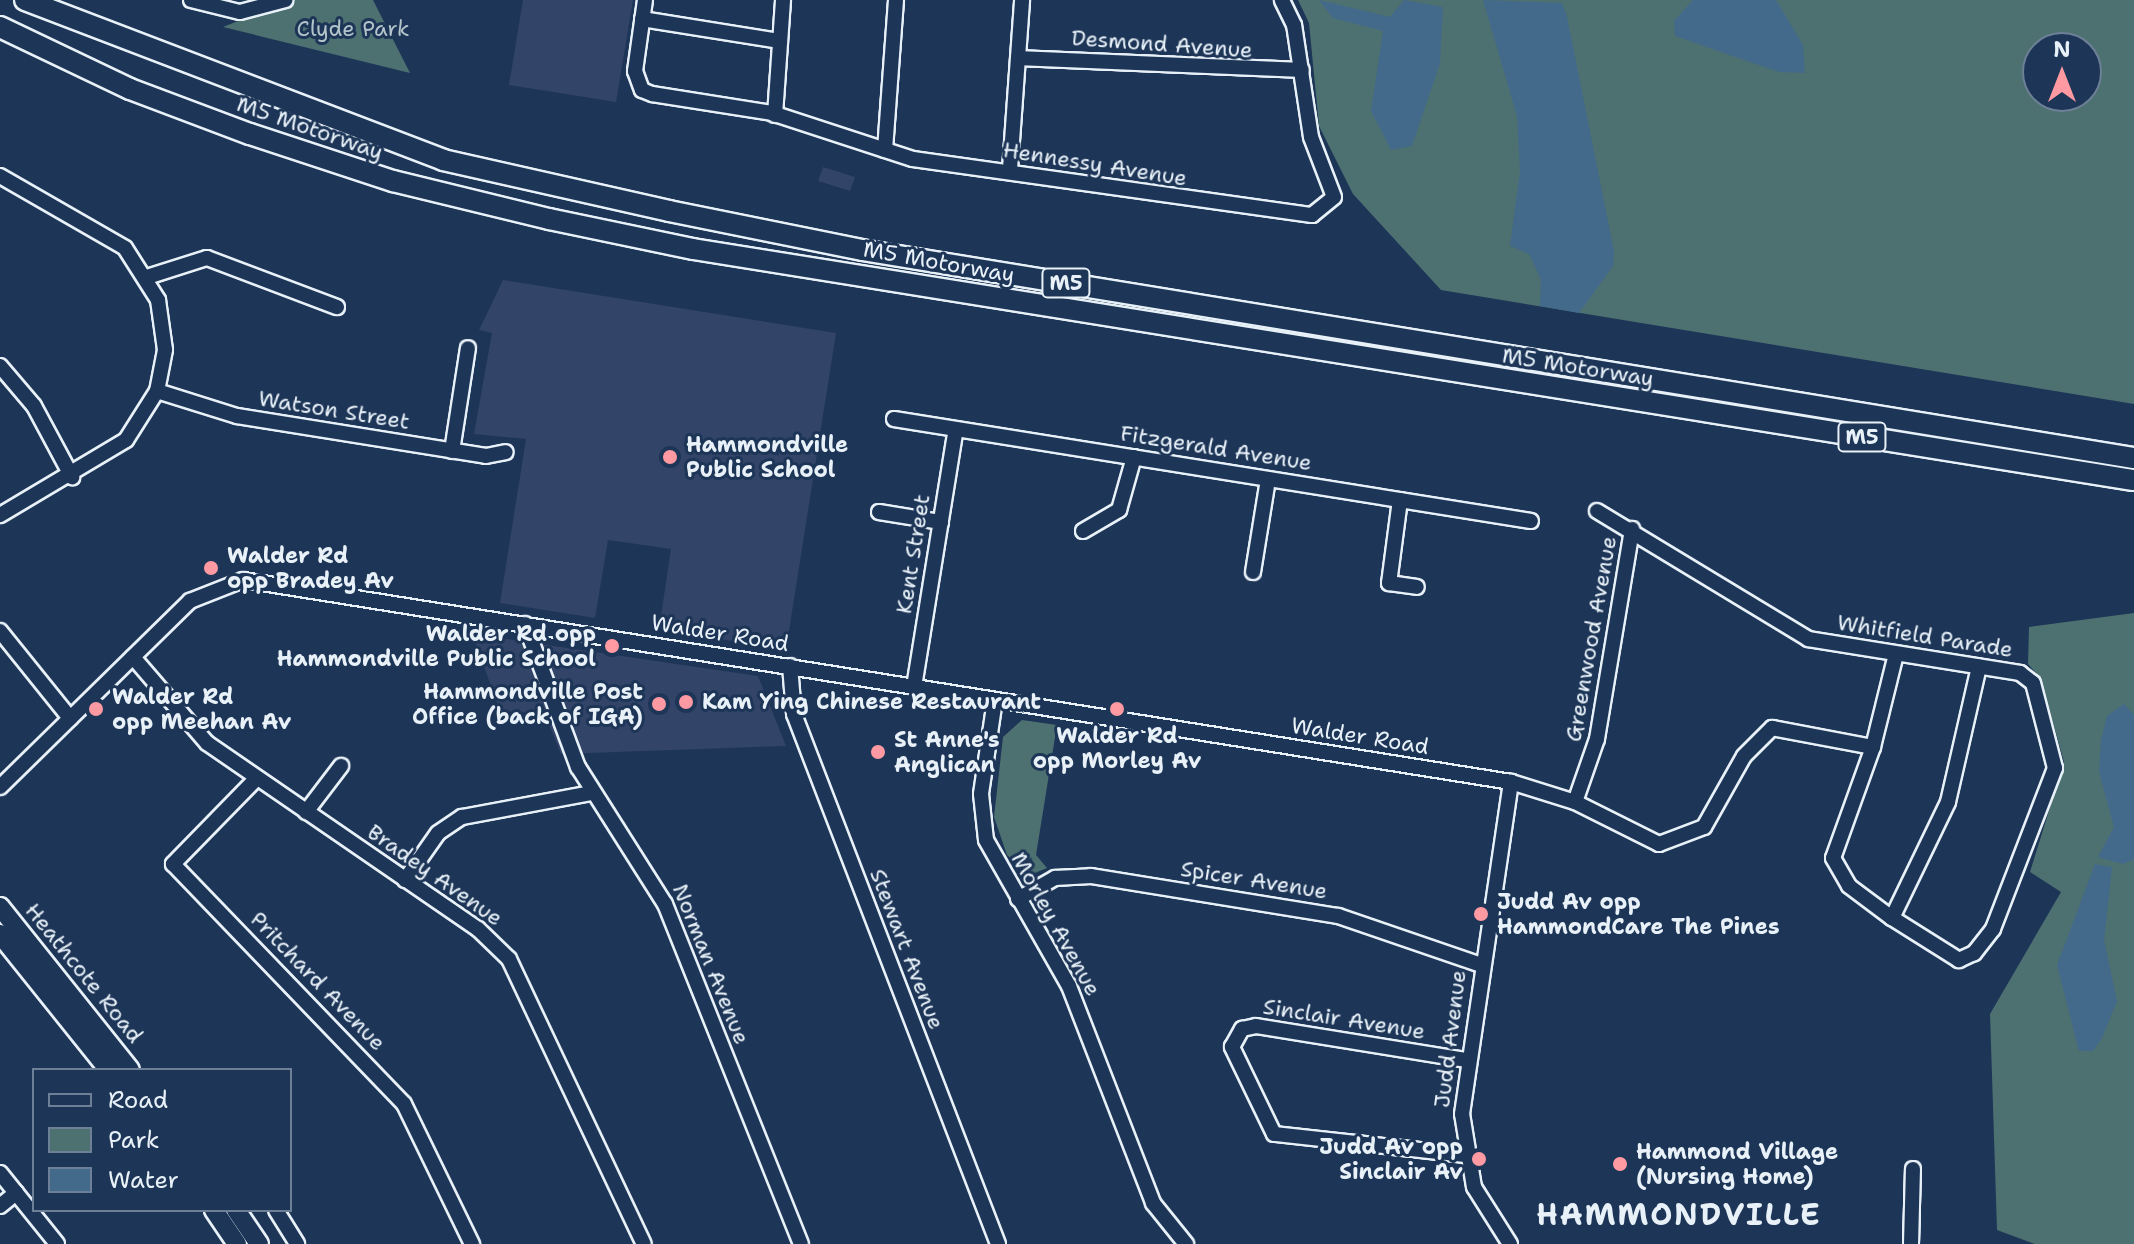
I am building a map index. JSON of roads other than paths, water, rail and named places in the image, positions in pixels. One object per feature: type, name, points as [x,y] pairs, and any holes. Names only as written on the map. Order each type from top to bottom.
[{"type":"highway","name":"M5 Motorway","points":[[25,0],[443,160],[669,211],[862,250],[2134,458]]},
{"type":"highway","name":"M5 Motorway","points":[[0,27],[130,89],[250,134],[393,181],[549,219],[693,249],[2134,480]]},
{"type":"main road","name":"Heathcote Road","points":[[0,907],[128,1068]]},
{"type":"main road","name":"Heathcote Road","points":[[0,934],[107,1068]]},
{"type":"main road","points":[[215,1212],[237,1244]]},
{"type":"main road","points":[[237,1212],[259,1244]]},
{"type":"street","points":[[191,0],[240,12],[285,0]]},
{"type":"street","name":"Hennessy Avenue","points":[[645,0],[635,71],[642,90],[775,115],[885,150],[1312,215],[1334,197],[1311,137],[1302,70],[1282,0]]},
{"type":"street","points":[[775,115],[783,0]]},
{"type":"street","points":[[885,150],[896,0]]},
{"type":"street","points":[[1010,169],[1022,0]]},
{"type":"street","points":[[642,19],[780,41]]},
{"type":"street","name":"Desmond Avenue","points":[[1018,58],[1302,70]]},
{"type":"street","points":[[0,176],[107,232],[147,277],[165,336],[157,391],[126,440],[72,477],[0,515]]},
{"type":"street","points":[[147,277],[207,258],[337,307]]},
{"type":"street","points":[[452,451],[468,348]]},
{"type":"street","points":[[0,366],[34,406],[72,477]]},
{"type":"street","name":"Watson Street","points":[[157,391],[237,416],[452,451],[506,452]]},
{"type":"street","name":"Fitzgerald Avenue","points":[[894,419],[1531,521]]},
{"type":"street","name":"Kent Street","points":[[914,687],[956,429]]},
{"type":"street","points":[[1083,531],[1119,510],[1134,457]]},
{"type":"street","points":[[1253,572],[1268,479]]},
{"type":"street","points":[[1400,500],[1389,583],[1417,587]]},
{"type":"street","name":"Whitfield Parade","points":[[1597,511],[1632,529],[1808,639],[2026,675],[2035,688],[2056,762],[2034,836],[1993,929],[1969,957],[1948,956],[1892,918]]},
{"type":"street","points":[[879,512],[941,522]]},
{"type":"street","name":"Greenwood Avenue","points":[[1575,802],[1597,739],[1632,529]]},
{"type":"street","name":"Walder Road","points":[[0,787],[190,601],[235,580],[1511,782],[1575,802],[1641,841],[1673,843],[1710,821],[1744,756],[1772,728],[1873,747]]},
{"type":"street","name":"Norman Avenue","points":[[525,624],[592,793],[665,904],[801,1244]]},
{"type":"street","points":[[0,631],[70,718]]},
{"type":"street","points":[[1896,654],[1873,747],[1833,858],[1849,886],[1892,918],[1948,802],[1979,667]]},
{"type":"street","name":"Bradey Avenue","points":[[133,657],[196,733],[256,779],[478,929],[516,969],[644,1244]]},
{"type":"street","name":"Stewart Avenue","points":[[790,666],[794,714],[998,1244]]},
{"type":"street","name":"Morley Avenue","points":[[995,700],[981,820],[1018,899],[1069,986],[1153,1203],[1186,1244]]},
{"type":"street","points":[[306,812],[341,766]]},
{"type":"street","name":"Pritchard Avenue","points":[[256,779],[173,864],[404,1104],[472,1244]]},
{"type":"street","name":"Judd Avenue","points":[[1510,1244],[1483,1207],[1465,1155],[1466,1060],[1511,782]]},
{"type":"street","points":[[405,880],[454,821],[592,793]]},
{"type":"street","name":"Spicer Avenue","points":[[1018,899],[1055,878],[1091,876],[1338,916],[1481,965]]},
{"type":"street","name":"Sinclair Avenue","points":[[1465,1155],[1274,1134],[1232,1047],[1242,1029],[1256,1026],[1466,1060]]},
{"type":"street","points":[[1911,1244],[1913,1169]]},
{"type":"street","points":[[0,1173],[57,1244]]},
{"type":"street","points":[[0,1206],[16,1193]]},
{"type":"street","points":[[277,1212],[297,1244]]},
{"type":"water","points":[[1319,0],[1390,17],[1404,0],[1443,7],[1440,63],[1412,146],[1391,150],[1371,111],[1383,31],[1333,18]]},
{"type":"water","points":[[1483,0],[1562,3],[1567,17],[1614,251],[1613,266],[1579,313],[1540,306],[1541,280],[1529,254],[1510,246],[1520,171],[1517,116]]},
{"type":"water","points":[[1693,0],[1776,0],[1803,45],[1805,73],[1779,72],[1675,36],[1674,21]]},
{"type":"water","points":[[2124,704],[2134,715],[2134,859],[2123,864],[2098,857],[2114,827],[2099,772],[2101,740],[2107,716]]},
{"type":"water","points":[[2095,864],[2112,867],[2104,940],[2117,1001],[2102,1038],[2093,1051],[2079,1051],[2057,965]]},
{"type":"place","name":"Hammondville Public School","points":[[670,457]]},
{"type":"place","name":"Walder Rd opp Bradey Av","points":[[211,568]]},
{"type":"place","name":"Walder Rd opp Hammondville Public School","points":[[612,646]]},
{"type":"place","name":"Kam Ying Chinese Restaurant","points":[[686,702]]},
{"type":"place","name":"Hammondville Post Office (back of IGA)","points":[[659,704]]},
{"type":"place","name":"Walder Rd opp Meehan Av","points":[[96,709]]},
{"type":"place","name":"Walder Rd opp Morley Av","points":[[1117,709]]},
{"type":"place","name":"St Anne's Anglican","points":[[878,752]]},
{"type":"place","name":"Judd Av opp HammondCare The Pines","points":[[1481,914]]},
{"type":"place","name":"Judd Av opp Sinclair Av","points":[[1479,1159]]},
{"type":"place","name":"Hammond Village (Nursing Home)","points":[[1620,1164]]},
{"type":"district","name":"HAMMONDVILLE","points":[[1679,1215]]},
{"type":"park label","name":"Clyde Park","points":[[353,29]]}]
